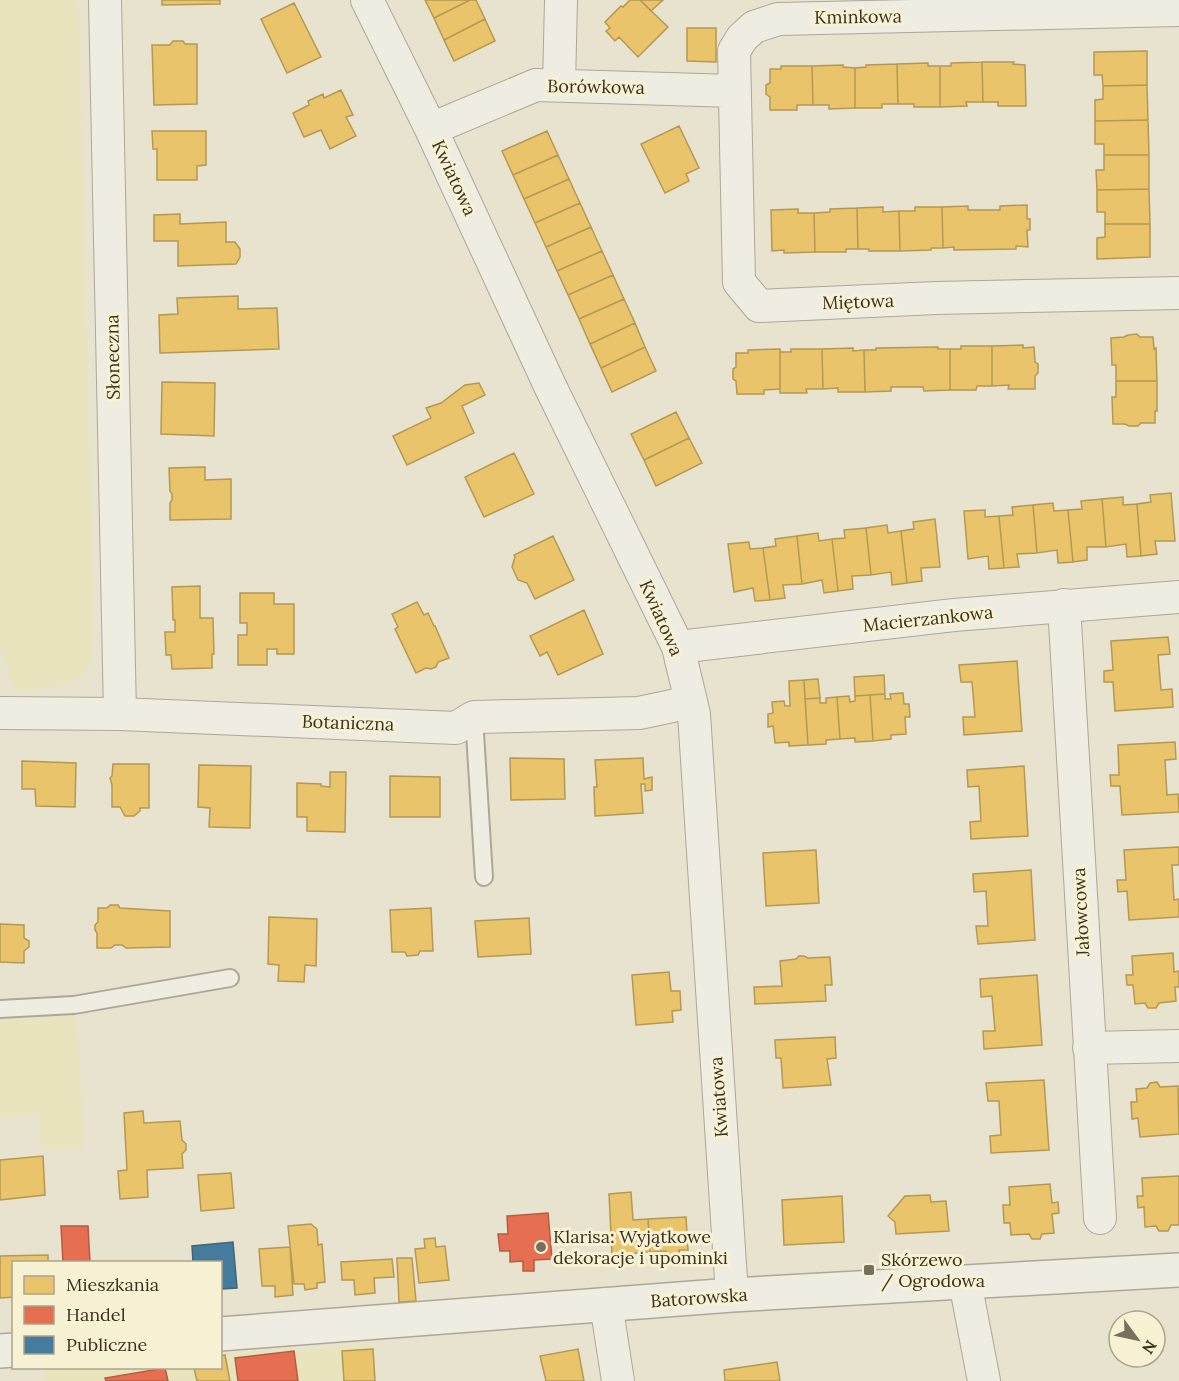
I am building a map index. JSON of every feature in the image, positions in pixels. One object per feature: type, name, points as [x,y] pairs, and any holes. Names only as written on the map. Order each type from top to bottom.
[{"type":"street","name":"Słoneczna","points":[[105,0],[120,714]]},
{"type":"street","name":"Kwiatowa","points":[[367,0],[431,129],[551,388],[678,647],[694,714],[732,1295]]},
{"type":"street","points":[[559,85],[561,0]]},
{"type":"street","name":"Kminkowa","points":[[734,91],[734,51],[742,38],[754,27],[778,19],[1179,10]]},
{"type":"street","name":"Borówkowa","points":[[431,129],[536,85],[734,91]]},
{"type":"street","name":"Miętowa","points":[[734,91],[739,282],[759,306],[936,298],[1179,293]]},
{"type":"street","name":"Macierzankowa","points":[[678,647],[954,615],[1179,597]]},
{"type":"street","name":"Jałowcowa","points":[[1064,605],[1100,1218]]},
{"type":"street","name":"Botaniczna","points":[[0,713],[120,714],[456,728],[474,717],[639,713],[691,702]]},
{"type":"street","points":[[1089,1048],[1179,1046]]},
{"type":"street","name":"Batorowska","points":[[222,1334],[732,1295],[1179,1270]]},
{"type":"street","points":[[965,1282],[984,1381]]},
{"type":"street","points":[[606,1304],[618,1381]]},
{"type":"lane","points":[[474,717],[484,877]]},
{"type":"lane","points":[[0,1009],[74,1005],[230,978]]},
{"type":"shaded area","points":[[0,0],[78,0],[94,640],[89,667],[74,683],[15,692],[0,646]]},
{"type":"shaded area","points":[[77,1016],[84,1149],[41,1150],[39,1113],[0,1118],[0,1021]]},
{"type":"shaded area","points":[[372,1343],[375,1381],[46,1381],[44,1369],[222,1369],[222,1356],[225,1355],[290,1347],[297,1351]]},
{"type":"building: Mieszkania","points":[[162,0],[220,0],[220,4],[162,5]]},
{"type":"building: Mieszkania","points":[[425,0],[470,0],[434,18]]},
{"type":"building: Mieszkania","points":[[470,0],[476,0],[485,19],[444,40],[434,18]]},
{"type":"building: Mieszkania","points":[[630,0],[640,0],[668,27],[638,57],[619,37],[615,41],[606,31],[610,28],[605,22]]},
{"type":"building: Mieszkania","points":[[640,0],[663,0],[651,11]]},
{"type":"building: Mieszkania","points":[[294,3],[321,57],[287,73],[261,19]]},
{"type":"building: Mieszkania","points":[[485,19],[495,41],[454,61],[444,40]]},
{"type":"building: Mieszkania","points":[[687,28],[716,28],[716,62],[687,61]]},
{"type":"building: Mieszkania","points":[[173,41],[197,44],[197,104],[154,105],[152,45],[170,45]]},
{"type":"building: Mieszkania","points":[[1147,51],[1147,85],[1103,86],[1102,75],[1094,75],[1094,52]]},
{"type":"building: Mieszkania","points":[[982,62],[1014,62],[1013,64],[1025,65],[1026,106],[998,106],[998,102],[983,102]]},
{"type":"building: Mieszkania","points":[[982,62],[983,102],[966,102],[967,106],[940,107],[940,66],[951,66],[951,63]]},
{"type":"building: Mieszkania","points":[[928,63],[928,66],[940,66],[940,107],[914,107],[914,104],[898,104],[897,64]]},
{"type":"building: Mieszkania","points":[[897,64],[898,104],[882,104],[882,108],[855,108],[855,68],[866,67],[866,65]]},
{"type":"building: Mieszkania","points":[[843,65],[843,67],[855,68],[855,108],[829,109],[829,105],[813,105],[812,66]]},
{"type":"building: Mieszkania","points":[[781,66],[812,66],[813,105],[797,105],[797,110],[770,110],[770,97],[766,94],[766,85],[770,83],[770,69],[781,69]]},
{"type":"building: Mieszkania","points":[[1147,85],[1148,120],[1095,121],[1095,100],[1103,99],[1103,86]]},
{"type":"building: Mieszkania","points":[[341,90],[353,115],[346,117],[356,136],[330,149],[321,130],[304,137],[293,113],[309,105],[308,101],[323,94],[324,98]]},
{"type":"building: Mieszkania","points":[[1148,120],[1149,155],[1104,155],[1104,144],[1095,144],[1095,121]]},
{"type":"building: Mieszkania","points":[[679,126],[699,168],[686,174],[689,181],[665,193],[641,144]]},
{"type":"building: Mieszkania","points":[[152,131],[206,131],[206,165],[197,166],[197,180],[157,180],[157,149],[153,149]]},
{"type":"building: Mieszkania","points":[[547,131],[558,155],[513,175],[502,151]]},
{"type":"building: Mieszkania","points":[[558,155],[569,179],[524,199],[513,175]]},
{"type":"building: Mieszkania","points":[[1104,155],[1149,155],[1149,189],[1097,190],[1096,170],[1104,170]]},
{"type":"building: Mieszkania","points":[[569,179],[580,203],[535,223],[524,199]]},
{"type":"building: Mieszkania","points":[[1149,189],[1150,224],[1105,224],[1105,212],[1097,212],[1097,190]]},
{"type":"building: Mieszkania","points":[[580,203],[591,227],[546,247],[535,223]]},
{"type":"building: Mieszkania","points":[[1027,205],[1027,219],[1030,219],[1030,230],[1027,230],[1028,247],[954,250],[954,247],[943,248],[942,207],[968,206],[968,210],[1000,210],[1000,206]]},
{"type":"building: Mieszkania","points":[[883,207],[883,212],[899,211],[900,251],[858,249],[857,208]]},
{"type":"building: Mieszkania","points":[[915,207],[942,207],[943,248],[900,251],[899,211],[915,211]]},
{"type":"building: Mieszkania","points":[[857,208],[858,249],[846,249],[846,252],[815,252],[814,213],[830,212],[830,209]]},
{"type":"building: Mieszkania","points":[[798,209],[798,213],[814,213],[815,252],[772,251],[771,210]]},
{"type":"building: Mieszkania","points":[[180,214],[180,224],[226,222],[226,242],[235,242],[240,249],[240,257],[236,264],[178,266],[178,241],[154,241],[154,215]]},
{"type":"building: Mieszkania","points":[[1105,224],[1150,224],[1150,257],[1097,259],[1097,238],[1105,237]]},
{"type":"building: Mieszkania","points":[[591,227],[602,251],[557,271],[546,247]]},
{"type":"building: Mieszkania","points":[[602,251],[613,275],[568,295],[557,271]]},
{"type":"building: Mieszkania","points":[[613,275],[624,299],[579,319],[568,295]]},
{"type":"building: Mieszkania","points":[[238,296],[238,309],[277,308],[279,349],[160,353],[159,315],[178,314],[177,298]]},
{"type":"building: Mieszkania","points":[[624,299],[635,323],[590,344],[579,319]]},
{"type":"building: Mieszkania","points":[[635,323],[645,347],[601,368],[590,344]]},
{"type":"building: Mieszkania","points":[[1137,334],[1140,337],[1153,337],[1154,349],[1156,348],[1157,381],[1116,381],[1116,365],[1112,365],[1111,338]]},
{"type":"building: Mieszkania","points":[[1023,345],[1023,348],[1034,347],[1035,362],[1038,364],[1035,389],[1008,389],[1009,385],[992,386],[992,346]]},
{"type":"building: Mieszkania","points":[[961,346],[992,346],[992,386],[977,386],[976,390],[950,390],[950,349],[961,349]]},
{"type":"building: Mieszkania","points":[[645,347],[656,371],[612,392],[601,368]]},
{"type":"building: Mieszkania","points":[[938,347],[938,349],[950,349],[950,390],[924,391],[923,387],[891,387],[891,391],[865,392],[864,350]]},
{"type":"building: Mieszkania","points":[[853,348],[853,351],[864,350],[865,392],[838,392],[838,388],[823,389],[822,349]]},
{"type":"building: Mieszkania","points":[[780,349],[780,389],[764,390],[764,394],[737,394],[736,381],[733,379],[736,353],[748,353],[748,350]]},
{"type":"building: Mieszkania","points":[[791,349],[822,349],[823,389],[806,389],[807,393],[780,393],[780,352],[791,352]]},
{"type":"building: Mieszkania","points":[[1116,381],[1157,381],[1155,423],[1141,423],[1138,426],[1113,424],[1112,397],[1116,397]]},
{"type":"building: Mieszkania","points":[[162,382],[215,383],[214,436],[161,434]]},
{"type":"building: Mieszkania","points":[[479,383],[485,395],[462,406],[474,433],[407,465],[393,436],[431,418],[426,408],[441,403],[465,385]]},
{"type":"building: Mieszkania","points":[[676,412],[689,438],[644,460],[631,434]]},
{"type":"building: Mieszkania","points":[[689,438],[702,463],[656,486],[644,460]]},
{"type":"building: Mieszkania","points":[[514,453],[534,494],[484,517],[465,477]]},
{"type":"building: Mieszkania","points":[[205,467],[205,480],[231,479],[231,519],[170,520],[172,494],[169,468]]},
{"type":"building: Mieszkania","points":[[1171,493],[1175,541],[1155,541],[1157,554],[1141,556],[1137,504],[1151,502],[1150,495]]},
{"type":"building: Mieszkania","points":[[1123,497],[1123,505],[1137,504],[1141,556],[1127,557],[1126,544],[1106,547],[1102,499]]},
{"type":"building: Mieszkania","points":[[1102,499],[1106,547],[1087,547],[1087,560],[1073,562],[1068,510],[1082,509],[1081,501]]},
{"type":"building: Mieszkania","points":[[1053,503],[1054,511],[1068,510],[1073,562],[1058,563],[1057,550],[1037,553],[1033,505]]},
{"type":"building: Mieszkania","points":[[1033,505],[1037,553],[1017,554],[1019,567],[1004,568],[999,516],[1013,515],[1012,507]]},
{"type":"building: Mieszkania","points":[[985,510],[985,517],[999,516],[1004,568],[989,569],[988,556],[968,559],[964,511]]},
{"type":"building: Mieszkania","points":[[935,519],[940,567],[921,568],[922,581],[907,583],[901,531],[914,529],[913,522]]},
{"type":"building: Mieszkania","points":[[887,525],[888,533],[901,531],[907,583],[892,585],[891,572],[871,575],[866,528]]},
{"type":"building: Mieszkania","points":[[866,528],[871,575],[852,576],[853,589],[838,591],[832,539],[845,538],[844,530]]},
{"type":"building: Mieszkania","points":[[818,533],[819,541],[832,539],[838,591],[824,593],[822,580],[802,584],[797,536]]},
{"type":"building: Mieszkania","points":[[553,536],[574,580],[535,599],[527,583],[518,580],[512,567],[514,555]]},
{"type":"building: Mieszkania","points":[[797,536],[802,584],[783,585],[785,598],[770,600],[763,548],[776,546],[775,539]]},
{"type":"building: Mieszkania","points":[[749,542],[750,549],[763,548],[770,600],[755,601],[753,588],[734,592],[728,544]]},
{"type":"building: Mieszkania","points":[[200,586],[200,618],[213,618],[212,668],[172,669],[171,655],[166,655],[165,632],[175,632],[172,587]]},
{"type":"building: Mieszkania","points":[[240,593],[274,593],[274,604],[294,604],[294,654],[277,654],[277,649],[267,649],[267,665],[238,665],[238,635],[247,635],[247,623],[240,623]]},
{"type":"building: Mieszkania","points":[[417,602],[424,615],[428,613],[449,658],[438,662],[436,667],[426,668],[416,673],[395,629],[398,627],[392,614]]},
{"type":"building: Mieszkania","points":[[584,610],[603,654],[558,675],[547,652],[540,656],[530,636]]},
{"type":"building: Mieszkania","points":[[1168,637],[1170,654],[1158,655],[1161,690],[1172,689],[1173,707],[1115,711],[1113,682],[1104,682],[1104,671],[1113,670],[1111,641]]},
{"type":"building: Mieszkania","points":[[1017,661],[1022,731],[964,735],[963,717],[975,717],[972,682],[961,682],[959,665]]},
{"type":"building: Mieszkania","points":[[884,675],[885,694],[855,696],[854,677]]},
{"type":"building: Mieszkania","points":[[818,679],[820,698],[805,699],[804,680]]},
{"type":"building: Mieszkania","points":[[804,680],[808,745],[789,746],[789,742],[775,743],[773,726],[768,727],[768,714],[773,713],[772,702],[784,701],[785,706],[790,706],[789,681]]},
{"type":"building: Mieszkania","points":[[903,693],[904,704],[909,704],[910,717],[905,717],[906,734],[891,735],[891,739],[873,741],[870,695],[885,694],[885,699],[891,699],[890,694]]},
{"type":"building: Mieszkania","points":[[870,695],[873,741],[855,742],[855,738],[840,739],[837,697],[849,696],[850,702],[855,701],[855,696]]},
{"type":"building: Mieszkania","points":[[837,697],[840,739],[826,740],[826,744],[808,745],[805,699],[820,698],[820,703],[826,703],[826,698]]},
{"type":"building: Mieszkania","points":[[1175,742],[1176,759],[1165,760],[1167,795],[1178,794],[1179,812],[1122,815],[1120,786],[1111,786],[1110,775],[1119,775],[1118,745]]},
{"type":"building: Mieszkania","points":[[510,758],[564,759],[565,799],[511,800]]},
{"type":"building: Mieszkania","points":[[643,758],[644,779],[652,777],[652,790],[645,791],[645,784],[641,784],[643,813],[595,816],[594,787],[597,787],[595,760]]},
{"type":"building: Mieszkania","points":[[22,761],[76,763],[75,807],[36,806],[35,789],[22,789]]},
{"type":"building: Mieszkania","points":[[113,764],[149,764],[149,808],[140,808],[134,816],[125,816],[120,807],[112,807],[110,778]]},
{"type":"building: Mieszkania","points":[[199,765],[251,766],[250,828],[209,827],[210,808],[198,807]]},
{"type":"building: Mieszkania","points":[[1024,766],[1028,836],[971,839],[970,822],[981,821],[979,786],[968,787],[967,770]]},
{"type":"building: Mieszkania","points":[[330,772],[346,772],[345,832],[307,831],[307,817],[297,817],[297,783],[321,784],[321,786],[330,787]]},
{"type":"building: Mieszkania","points":[[390,776],[440,777],[440,817],[390,817]]},
{"type":"building: Mieszkania","points":[[1179,847],[1179,865],[1172,865],[1174,900],[1179,899],[1179,917],[1129,920],[1127,891],[1118,892],[1117,880],[1126,880],[1124,850]]},
{"type":"building: Mieszkania","points":[[816,850],[819,903],[766,906],[763,853]]},
{"type":"building: Mieszkania","points":[[1031,870],[1035,940],[978,944],[976,926],[988,926],[986,891],[974,892],[973,874]]},
{"type":"building: Mieszkania","points":[[110,905],[118,905],[120,908],[170,911],[170,947],[126,948],[122,945],[115,945],[111,948],[97,948],[95,925],[98,922],[98,908],[107,908]]},
{"type":"building: Mieszkania","points":[[431,908],[433,951],[420,951],[418,955],[407,956],[405,952],[392,952],[390,910]]},
{"type":"building: Mieszkania","points":[[269,917],[317,919],[316,966],[305,965],[304,982],[278,981],[279,965],[268,964]]},
{"type":"building: Mieszkania","points":[[529,918],[531,954],[478,957],[475,921]]},
{"type":"building: Mieszkania","points":[[0,924],[24,925],[24,938],[29,941],[29,947],[24,951],[24,963],[0,962]]},
{"type":"building: Mieszkania","points":[[1173,953],[1174,972],[1179,971],[1179,987],[1175,987],[1176,1001],[1159,1003],[1156,1008],[1148,1008],[1145,1003],[1135,1004],[1133,985],[1127,985],[1126,975],[1133,975],[1132,956]]},
{"type":"building: Mieszkania","points":[[799,956],[830,957],[832,985],[825,985],[826,1001],[755,1004],[754,987],[782,986],[780,961],[796,959]]},
{"type":"building: Mieszkania","points":[[669,972],[671,991],[680,991],[681,1010],[672,1011],[673,1022],[636,1025],[632,975]]},
{"type":"building: Mieszkania","points":[[1037,975],[1042,1045],[984,1049],[983,1031],[995,1031],[992,996],[981,997],[980,979]]},
{"type":"building: Mieszkania","points":[[835,1037],[836,1058],[827,1059],[831,1085],[783,1088],[781,1058],[776,1058],[775,1040]]},
{"type":"building: Mieszkania","points":[[1044,1080],[1049,1150],[991,1153],[990,1136],[1001,1135],[999,1101],[988,1101],[986,1083]]},
{"type":"building: Mieszkania","points":[[1157,1082],[1160,1087],[1178,1086],[1179,1134],[1140,1137],[1138,1118],[1132,1119],[1131,1102],[1137,1102],[1136,1089],[1147,1088],[1150,1083]]},
{"type":"building: Mieszkania","points":[[143,1111],[144,1123],[180,1121],[182,1140],[186,1144],[186,1150],[182,1154],[183,1168],[147,1170],[148,1197],[120,1199],[118,1171],[127,1170],[124,1113]]},
{"type":"building: Mieszkania","points":[[43,1156],[45,1195],[0,1200],[0,1160]]},
{"type":"building: Mieszkania","points":[[231,1173],[234,1208],[201,1211],[198,1175]]},
{"type":"building: Mieszkania","points":[[1179,1176],[1179,1225],[1171,1225],[1168,1231],[1159,1231],[1156,1226],[1145,1227],[1144,1207],[1138,1208],[1137,1196],[1143,1196],[1142,1178]]},
{"type":"building: Mieszkania","points":[[1050,1184],[1052,1203],[1058,1202],[1059,1213],[1052,1214],[1054,1233],[1042,1234],[1040,1239],[1032,1239],[1029,1234],[1011,1235],[1010,1223],[1004,1223],[1003,1205],[1010,1205],[1009,1187]]},
{"type":"building: Mieszkania","points":[[631,1192],[633,1220],[648,1219],[650,1252],[635,1253],[635,1262],[623,1263],[623,1254],[612,1255],[609,1194]]},
{"type":"building: Mieszkania","points":[[930,1195],[931,1202],[946,1201],[949,1231],[896,1234],[895,1222],[888,1216],[905,1196]]},
{"type":"building: Mieszkania","points":[[842,1196],[844,1242],[784,1245],[782,1200]]},
{"type":"building: Mieszkania","points":[[686,1217],[688,1250],[679,1250],[680,1259],[667,1260],[666,1251],[650,1252],[648,1219]]},
{"type":"building: Mieszkania","points":[[311,1224],[317,1229],[318,1245],[322,1244],[325,1282],[317,1283],[317,1288],[305,1290],[304,1284],[294,1284],[288,1226]]},
{"type":"building: Mieszkania","points":[[435,1238],[436,1247],[445,1246],[449,1280],[419,1283],[415,1249],[425,1248],[424,1239]]},
{"type":"building: Mieszkania","points":[[290,1247],[293,1295],[275,1297],[275,1286],[262,1286],[259,1249]]},
{"type":"building: Mieszkania","points":[[48,1255],[48,1261],[12,1261],[12,1297],[0,1298],[0,1256]]},
{"type":"building: Mieszkania","points":[[397,1258],[412,1258],[416,1301],[399,1302]]},
{"type":"building: Mieszkania","points":[[392,1259],[394,1277],[374,1278],[375,1293],[355,1295],[354,1280],[342,1280],[341,1262]]},
{"type":"building: Mieszkania","points":[[373,1349],[375,1381],[344,1381],[342,1351]]},
{"type":"building: Mieszkania","points":[[578,1349],[584,1381],[546,1381],[540,1356]]},
{"type":"building: Mieszkania","points":[[225,1355],[230,1381],[197,1381],[194,1369],[222,1369],[222,1356]]},
{"type":"building: Mieszkania","points":[[777,1362],[780,1381],[725,1381],[724,1370]]},
{"type":"building: Handel","points":[[548,1213],[552,1259],[534,1260],[534,1271],[523,1271],[523,1261],[510,1262],[510,1251],[500,1251],[498,1234],[508,1234],[507,1216]]},
{"type":"building: Handel","points":[[61,1226],[88,1226],[90,1261],[63,1261]]},
{"type":"building: Handel","points":[[294,1351],[298,1381],[238,1381],[235,1358]]},
{"type":"building: Handel","points":[[165,1369],[168,1381],[106,1381],[105,1378]]},
{"type":"building: Publiczne","points":[[233,1242],[237,1288],[222,1289],[222,1261],[193,1261],[192,1246]]},
{"type":"place","name":"Klarisa: Wyjątkowe dekoracje i upominki","points":[[541,1247]]},
{"type":"place","name":"Skórzewo / Ogrodowa","points":[[869,1270]]}]
